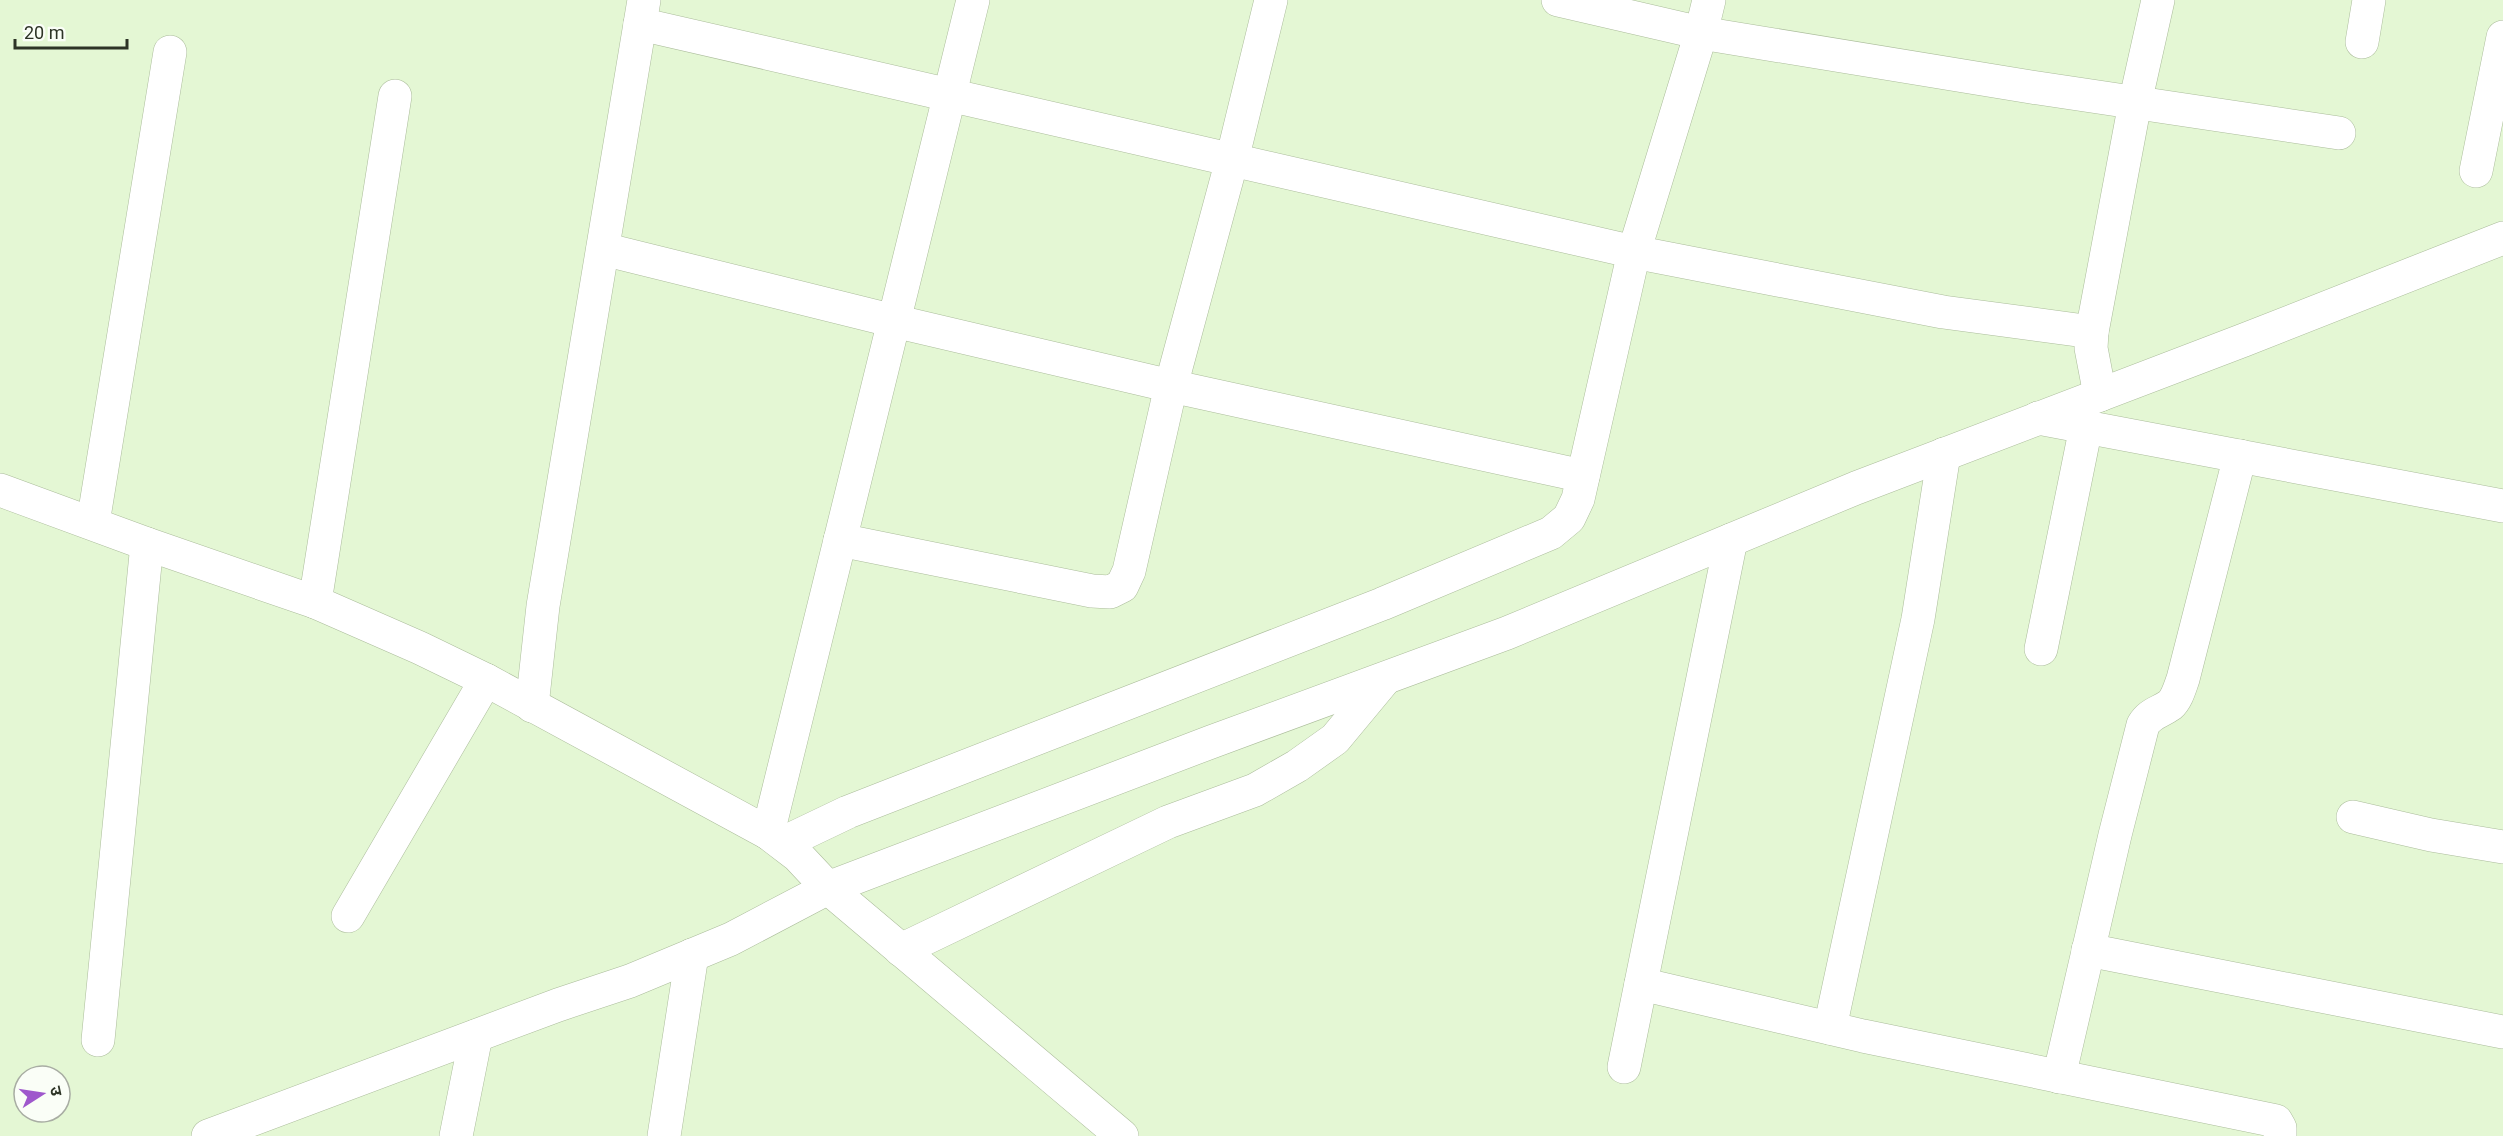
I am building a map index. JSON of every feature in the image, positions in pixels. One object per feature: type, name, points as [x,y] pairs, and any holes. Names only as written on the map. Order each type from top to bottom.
[{"type":"street","points":[[799,860],[840,540],[973,0]]},
{"type":"street","points":[[840,540],[1092,591],[1116,590],[1122,586],[1129,571],[1172,386],[1232,160],[1271,0]]},
{"type":"street","points":[[1558,0],[1701,33],[2135,103],[2339,133]]},
{"type":"street","points":[[208,1136],[630,981],[731,939],[799,860],[848,812],[1382,604],[1551,534],[1569,518],[1578,499],[1634,252],[1709,0]]},
{"type":"street","points":[[2098,389],[2091,340],[2135,103],[2158,0]]},
{"type":"street","points":[[2361,42],[2369,0]]},
{"type":"street","points":[[532,705],[543,606],[642,12],[949,95],[1634,252],[2091,340]]},
{"type":"street","points":[[2476,171],[2503,37]]},
{"type":"street","points":[[93,523],[170,52]]},
{"type":"street","points":[[315,602],[394,96]]},
{"type":"street","points":[[799,860],[1385,678],[1507,633],[1731,540],[2038,418],[2098,389],[2503,238]]},
{"type":"street","points":[[603,249],[894,321],[1172,386],[1583,476]]},
{"type":"street","points":[[2038,418],[2503,506]]},
{"type":"street","points":[[2041,649],[2086,428]]},
{"type":"street","points":[[1830,1028],[1918,620],[1944,454]]},
{"type":"street","points":[[2060,1077],[2088,950],[2143,725],[2148,717],[2169,705],[2183,679],[2240,456]]},
{"type":"street","points":[[0,489],[147,544],[315,602],[420,648],[532,705],[799,860],[901,950],[1122,1136]]},
{"type":"street","points":[[1624,1067],[1731,540]]},
{"type":"street","points":[[98,1040],[147,544]]},
{"type":"street","points":[[901,950],[1168,822],[1256,790],[1297,766],[1335,739],[1385,678]]},
{"type":"street","points":[[348,916],[486,680]]},
{"type":"street","points":[[2353,817],[2431,835],[2503,847]]},
{"type":"street","points":[[2088,950],[2503,1032]]},
{"type":"street","points":[[664,1136],[692,955]]},
{"type":"street","points":[[1641,984],[1830,1028],[2276,1121],[2280,1128],[2280,1136]]},
{"type":"street","points":[[456,1136],[476,1036]]}]
